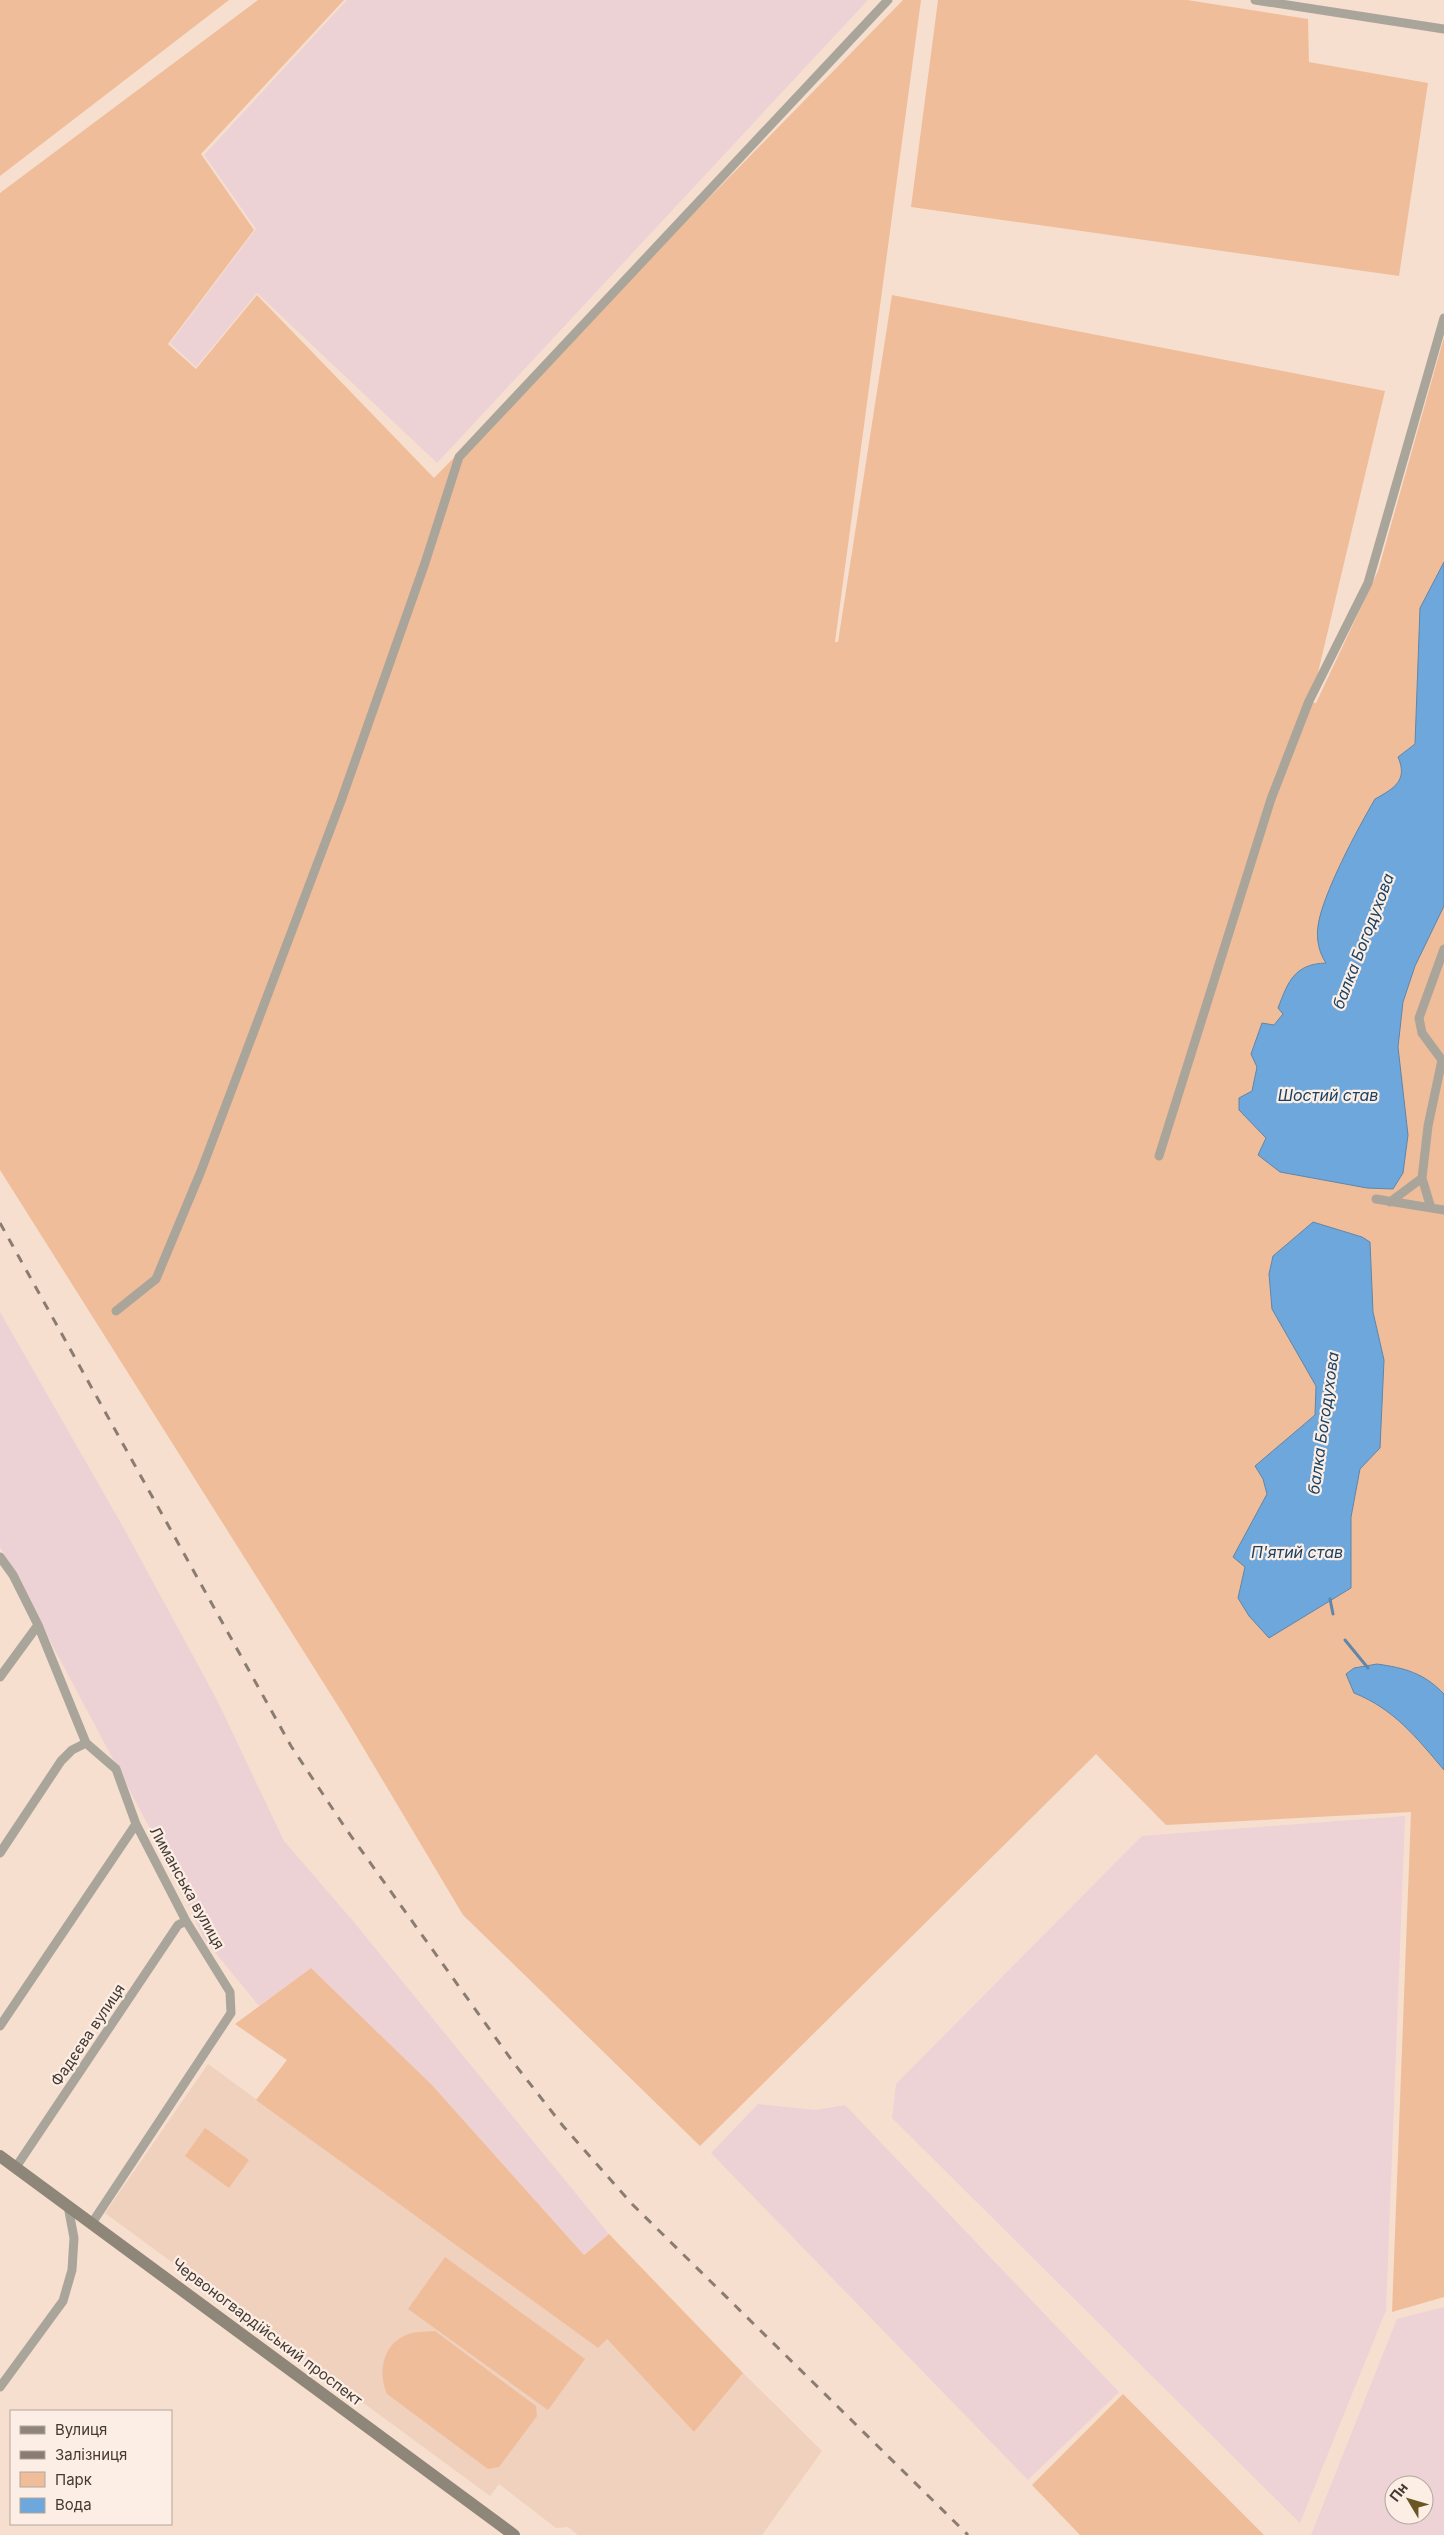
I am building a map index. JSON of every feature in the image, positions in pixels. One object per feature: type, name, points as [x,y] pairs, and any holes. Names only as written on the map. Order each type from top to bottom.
[{"type":"main road","name":"Червоногвардійський проспект","points":[[0,2156],[514,2535]]},
{"type":"street","points":[[116,1311],[156,1280],[201,1171],[341,801],[425,563],[459,457],[888,0]]},
{"type":"street","points":[[1255,0],[1444,28]]},
{"type":"street","points":[[1159,1156],[1271,799],[1309,702],[1368,584],[1444,318]]},
{"type":"street","points":[[1431,1208],[1422,1178],[1428,1126],[1442,1060],[1422,1033],[1419,1018],[1444,949]]},
{"type":"street","points":[[1390,1202],[1422,1178]]},
{"type":"street","points":[[1376,1199],[1444,1210]]},
{"type":"street","name":"Лиманська вулиця","points":[[0,1558],[13,1575],[38,1625],[86,1743],[116,1769],[136,1824],[186,1921],[230,1992],[231,2013],[92,2223]]},
{"type":"street","points":[[0,1677],[38,1625]]},
{"type":"street","points":[[0,1853],[61,1761],[72,1750],[86,1743]]},
{"type":"street","points":[[0,2026],[136,1824]]},
{"type":"street","name":"Фадєєва вулиця","points":[[16,2167],[178,1925],[186,1921]]},
{"type":"street","points":[[0,2387],[63,2301],[72,2270],[74,2238],[68,2206]]},
{"type":"shaded area","points":[[347,0],[868,0],[437,463],[257,293],[196,367],[170,343],[256,229],[204,155]]},
{"type":"shaded area","points":[[0,1312],[122,1525],[217,1700],[284,1841],[353,1921],[609,2234],[584,2255],[433,2086],[311,1968],[259,2006],[204,1939],[171,1868],[0,1547]]},
{"type":"shaded area","points":[[1405,1816],[1386,2310],[1300,2523],[892,2118],[896,2084],[1142,1836]]},
{"type":"shaded area","points":[[208,2064],[598,2348],[607,2339],[694,2432],[743,2373],[822,2451],[762,2535],[578,2535],[568,2527],[556,2528],[499,2484],[490,2496],[105,2213]]},
{"type":"shaded area","points":[[758,2104],[815,2110],[845,2105],[1119,2392],[1028,2480],[711,2153]]},
{"type":"shaded area","points":[[1444,2307],[1444,2535],[1311,2535],[1397,2319]]},
{"type":"green space","points":[[0,0],[229,0],[0,176]]},
{"type":"green space","points":[[258,0],[344,0],[201,154],[254,230],[168,344],[196,369],[257,295],[434,478],[903,0],[921,0],[835,642],[838,642],[892,295],[1385,391],[1311,702],[1316,703],[1378,571],[1444,337],[1444,2297],[1392,2312],[1411,1812],[1166,1825],[1096,1754],[700,2146],[463,1915],[345,1717],[0,1170],[0,193]]},
{"type":"green space","points":[[938,0],[1187,0],[1308,19],[1309,62],[1428,83],[1399,276],[911,207]]},
{"type":"green space","points":[[311,1968],[432,2085],[584,2255],[609,2234],[743,2373],[694,2432],[607,2339],[598,2348],[256,2100],[287,2060],[235,2024]]},
{"type":"green space","points":[[205,2128],[249,2160],[229,2188],[185,2156]]},
{"type":"green space","points":[[445,2257],[585,2359],[548,2410],[408,2309]]},
{"type":"green space","points":[[435,2331],[536,2406],[537,2416],[499,2467],[488,2469],[387,2394],[384,2386],[383,2369],[384,2361],[391,2346],[407,2334]]},
{"type":"green space","points":[[1123,2394],[1264,2535],[1080,2535],[1032,2485]]},
{"type":"water","name":"Шостий став","points":[[1444,562],[1444,906],[1415,966],[1403,1002],[1398,1047],[1408,1135],[1403,1173],[1393,1189],[1367,1188],[1280,1172],[1258,1155],[1266,1138],[1239,1110],[1239,1098],[1252,1091],[1257,1067],[1251,1054],[1262,1023],[1274,1025],[1283,1014],[1278,1008],[1285,990],[1299,971],[1315,964],[1326,963],[1320,950],[1317,936],[1326,897],[1375,799],[1394,787],[1398,782],[1401,765],[1398,757],[1415,744],[1420,608]]},
{"type":"water","name":"П'ятий став","points":[[1313,1222],[1362,1237],[1370,1242],[1373,1312],[1384,1360],[1380,1448],[1360,1469],[1351,1517],[1351,1588],[1269,1638],[1249,1616],[1238,1598],[1245,1567],[1233,1557],[1267,1494],[1263,1479],[1255,1466],[1315,1415],[1316,1386],[1272,1309],[1269,1274],[1273,1256]]},
{"type":"water","points":[[1377,1664],[1396,1667],[1421,1676],[1444,1694],[1444,1770],[1404,1725],[1381,1707],[1354,1693],[1346,1674],[1354,1668]]},
{"type":"waterway","name":"балка Богодухова","points":[[1330,1599],[1333,1614]]},
{"type":"waterway","name":"балка Богодухова","points":[[1345,1640],[1368,1668]]},
{"type":"railway","points":[[0,1223],[291,1746],[346,1829],[513,2062],[563,2126],[633,2205],[968,2535]]}]
